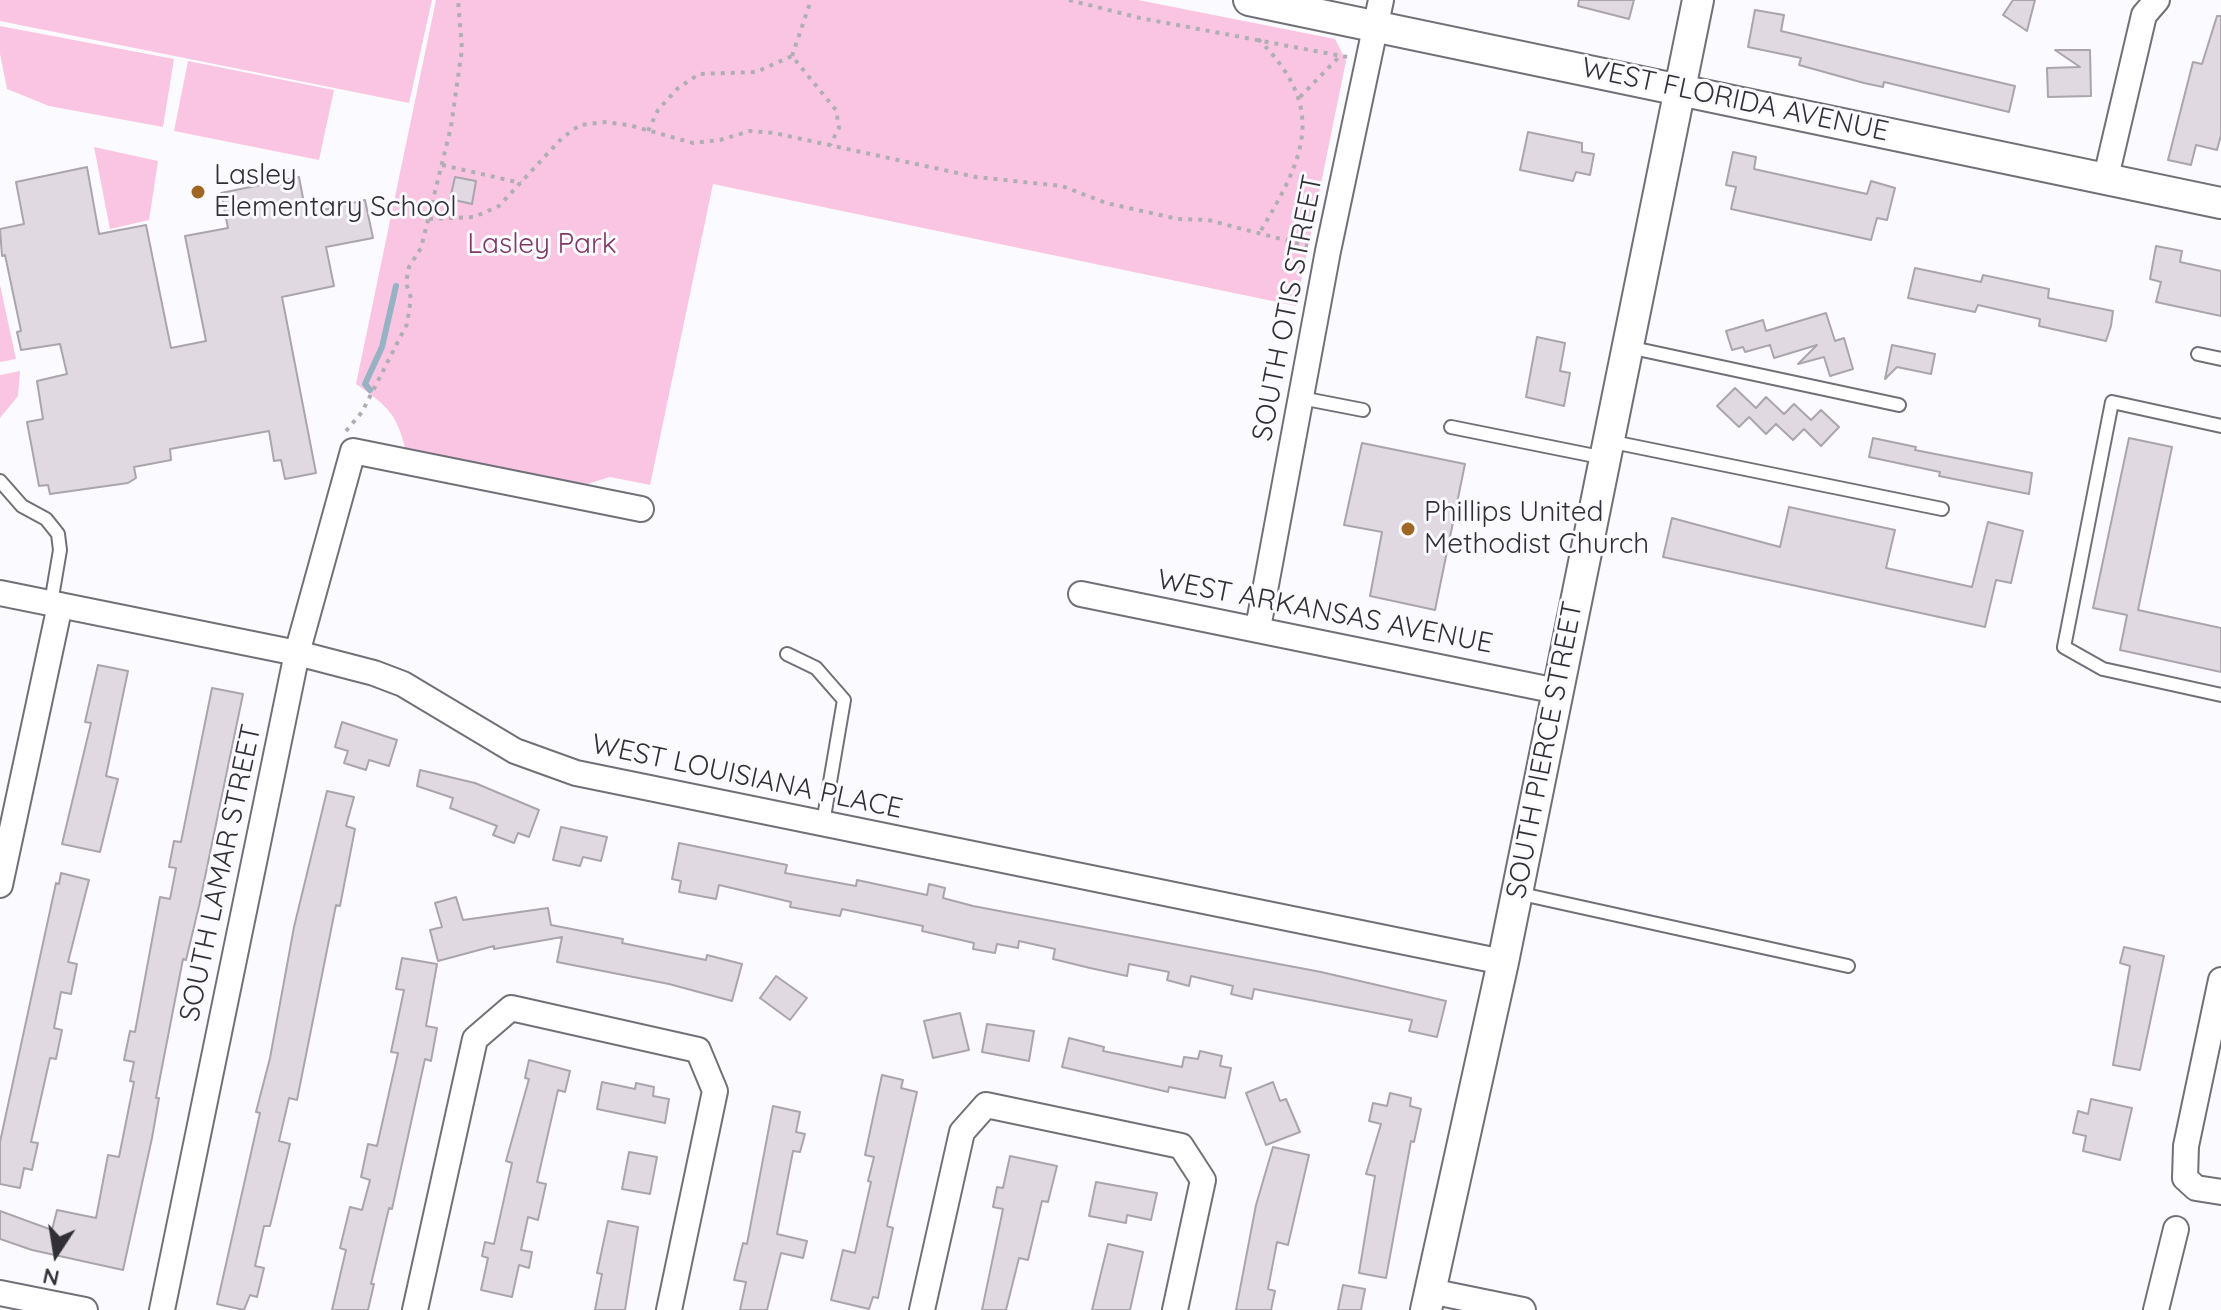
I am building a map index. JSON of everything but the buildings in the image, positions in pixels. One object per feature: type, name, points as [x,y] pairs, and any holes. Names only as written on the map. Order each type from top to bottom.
[{"type":"street","name":"WEST FLORIDA AVENUE","points":[[1249,0],[1379,13],[1682,88],[2221,203]]},
{"type":"street","name":"SOUTH PIERCE STREET","points":[[1428,1300],[1503,962],[1698,0]]},
{"type":"street","points":[[2106,177],[2143,5]]},
{"type":"street","name":"SOUTH OTIS STREET","points":[[1258,628],[1379,13]]},
{"type":"street","name":"SOUTH LAMAR STREET","points":[[162,1310],[297,653],[353,451],[641,509]]},
{"type":"street","name":"WEST LOUISIANA PLACE","points":[[0,593],[297,653],[403,684],[515,751],[576,773],[1503,962]]},
{"type":"street","name":"WEST ARKANSAS AVENUE","points":[[1081,594],[1557,691]]},
{"type":"street","points":[[0,885],[55,604]]},
{"type":"street","points":[[2221,980],[2186,1146],[2185,1178],[2196,1188],[2221,1192]]},
{"type":"street","points":[[415,1310],[475,1039],[511,1008],[698,1050],[715,1091],[669,1310]]},
{"type":"street","points":[[922,1310],[962,1132],[986,1105],[1181,1146],[1203,1180],[1175,1310]]},
{"type":"street","points":[[2156,1310],[2176,1229]]},
{"type":"street","points":[[0,1293],[85,1310]]},
{"type":"street","points":[[1428,1300],[1523,1310]]},
{"type":"lane","points":[[1628,347],[1899,405]]},
{"type":"lane","points":[[2198,354],[2221,359]]},
{"type":"lane","points":[[1301,398],[1363,410]]},
{"type":"lane","points":[[2221,426],[2112,402],[2064,647],[2103,669],[2221,695]]},
{"type":"lane","points":[[1451,427],[1607,449],[1942,509]]},
{"type":"lane","points":[[0,481],[22,506],[46,519],[58,534],[60,550],[55,604]]},
{"type":"lane","points":[[787,654],[816,668],[844,700],[823,823]]},
{"type":"lane","points":[[1517,893],[1848,966]]},
{"type":"path","points":[[458,0],[462,49],[442,165],[429,219],[474,217],[499,206],[562,138],[580,125],[604,122],[693,143],[720,140],[750,131],[774,133],[976,177],[1062,186],[1106,203],[1260,232],[1312,247]]},
{"type":"path","points":[[648,132],[658,110],[677,89],[699,74],[756,72],[792,56],[811,0]]},
{"type":"path","points":[[1069,0],[1140,18],[1351,57]]},
{"type":"path","points":[[1257,38],[1283,63],[1300,97],[1303,131],[1296,165],[1260,232]]},
{"type":"path","points":[[792,56],[836,110],[839,128],[830,145]]},
{"type":"path","points":[[1300,97],[1339,57]]},
{"type":"path","points":[[442,165],[521,183]]},
{"type":"green space","points":[[0,0],[432,0],[409,103],[0,21]]},
{"type":"green space","name":"Lasley Park","points":[[436,0],[1138,0],[1335,39],[1346,61],[1296,306],[713,184],[650,485],[610,477],[571,489],[407,455],[400,430],[390,413],[356,384]]},
{"type":"green space","points":[[0,26],[174,59],[163,127],[49,106],[7,89],[0,54]]},
{"type":"green space","points":[[188,61],[334,90],[319,160],[174,131]]},
{"type":"green space","points":[[94,147],[158,161],[149,220],[110,229]]},
{"type":"green space","points":[[0,285],[16,359],[0,362]]},
{"type":"green space","points":[[20,371],[18,396],[0,418],[0,375]]},
{"type":"waterway","points":[[370,390],[365,384],[382,347],[396,286]]},
{"type":"place","name":"Lasley Elementary School","points":[[198,192]]},
{"type":"place","name":"Phillips United Methodist Church","points":[[1408,529]]}]
